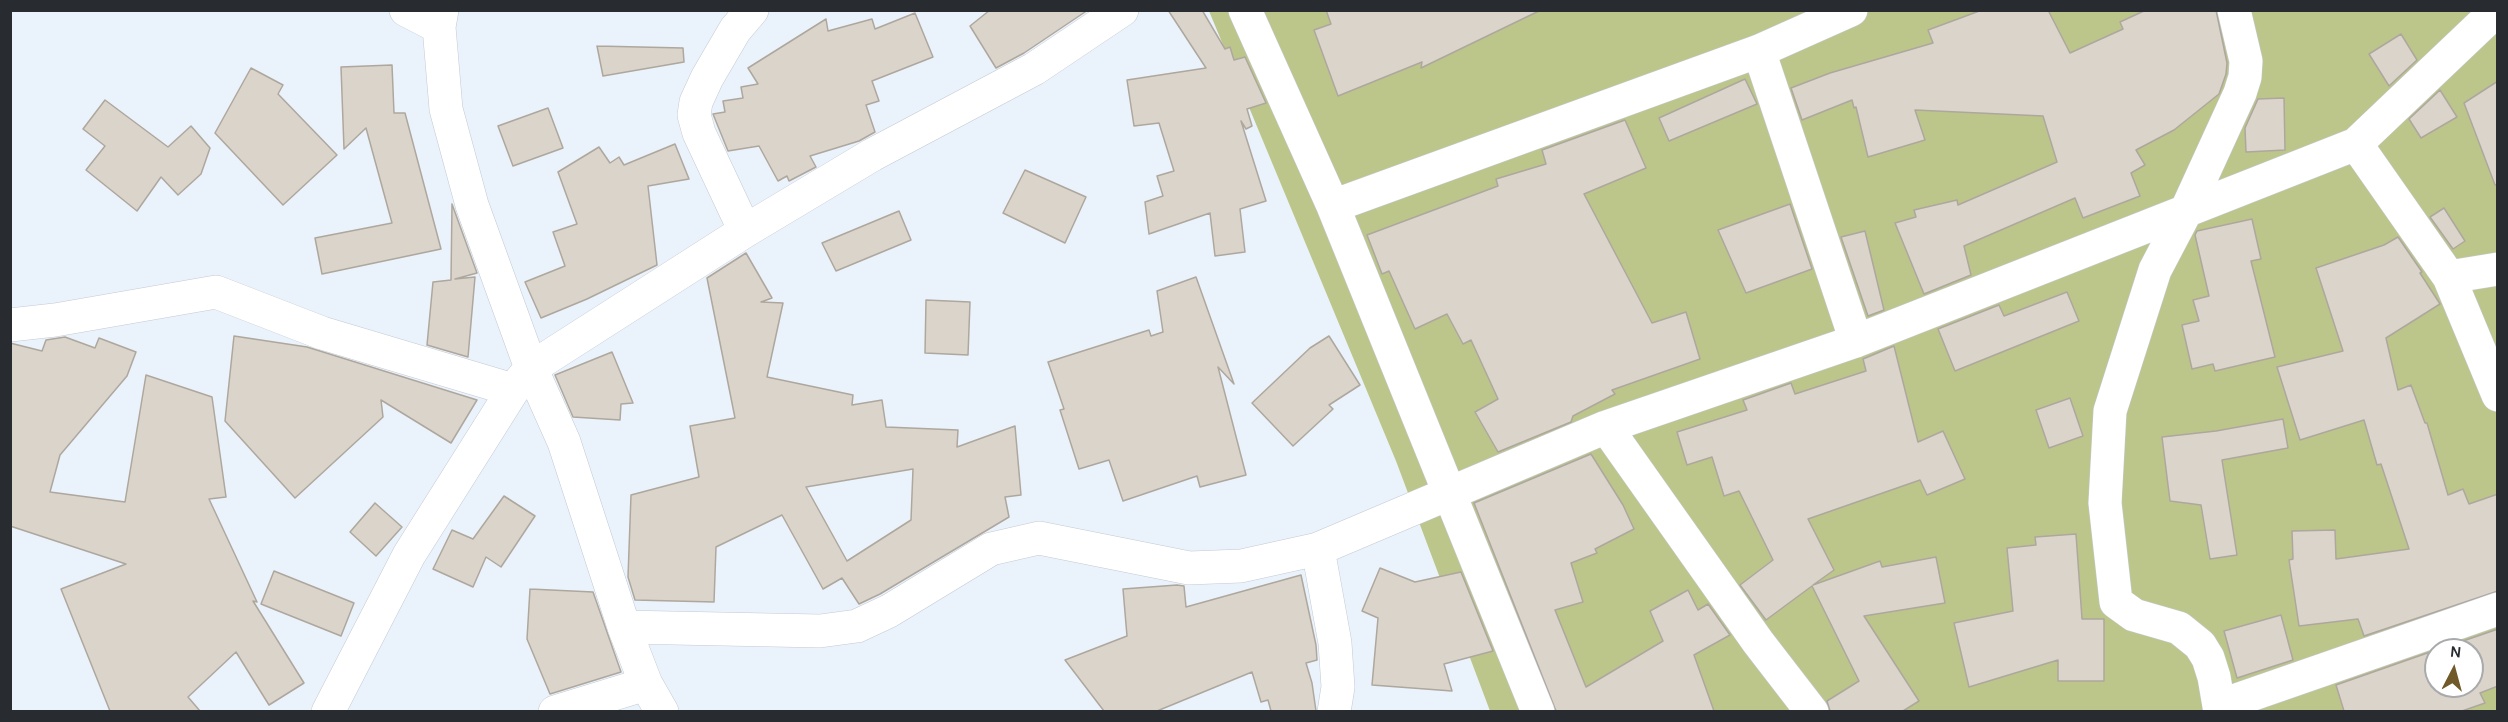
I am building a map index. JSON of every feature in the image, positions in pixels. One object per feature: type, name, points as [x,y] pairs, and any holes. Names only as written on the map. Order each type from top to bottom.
[{"type":"street","points":[[406,10],[441,19],[446,109],[522,379],[564,442],[624,627],[654,698],[555,711]]},
{"type":"street","points":[[745,231],[699,133],[694,115],[696,102],[707,78],[735,30],[752,10]]},
{"type":"street","points":[[328,711],[409,555],[522,379],[745,231],[873,155],[1034,69],[1122,10]]},
{"type":"street","points":[[1245,10],[1333,206],[1538,711]]},
{"type":"street","points":[[1333,206],[1759,51],[1851,10]]},
{"type":"street","points":[[2234,10],[2246,61],[2245,77],[2240,93],[2186,211],[2155,270],[2110,411],[2105,503],[2116,602],[2128,613],[2169,623],[2191,636],[2208,658],[2219,708],[2498,609]]},
{"type":"street","points":[[624,627],[820,631],[857,626],[889,611],[991,549],[1039,538],[1189,568],[1241,566],[1318,549],[1606,427],[1856,341],[2356,144],[2498,10]]},
{"type":"street","points":[[1759,51],[1856,341]]},
{"type":"street","points":[[2356,144],[2449,277],[2498,395]]},
{"type":"street","points":[[2449,277],[2498,269]]},
{"type":"street","points":[[10,325],[55,320],[216,292],[322,333],[522,379]]},
{"type":"street","points":[[1606,427],[1758,642],[1812,711]]},
{"type":"street","points":[[1318,549],[1335,643],[1338,687],[1334,711]]},
{"type":"green space","points":[[1209,11],[2497,11],[2497,711],[1490,711],[1396,461]]},
{"type":"building","points":[[990,10],[1088,10],[1024,53],[996,68],[970,26]]},
{"type":"building","points":[[1168,10],[1202,10],[1225,49],[1230,47],[1234,60],[1245,57],[1266,103],[1247,109],[1252,126],[1246,129],[1241,121],[1266,201],[1240,209],[1245,252],[1215,256],[1210,213],[1149,234],[1145,202],[1163,196],[1157,176],[1174,171],[1159,123],[1134,126],[1127,80],[1206,68]]},
{"type":"building","points":[[1326,10],[1541,10],[1421,68],[1422,62],[1338,96],[1314,30],[1331,24]]},
{"type":"building","points":[[1982,10],[2048,10],[2070,53],[2123,29],[2120,22],[2146,10],[2216,10],[2227,63],[2226,74],[2219,94],[2174,130],[2136,150],[2145,165],[2131,173],[2140,196],[2083,218],[2075,198],[1964,246],[1971,275],[1924,294],[1895,223],[1916,217],[1914,210],[1957,200],[1958,205],[2057,162],[2043,116],[1915,110],[1925,140],[1868,157],[1856,107],[1854,108],[1852,100],[1802,120],[1791,88],[1830,73],[1933,43],[1928,30]]},
{"type":"building","points":[[915,13],[933,57],[872,81],[879,101],[866,105],[875,132],[859,141],[810,156],[816,167],[789,181],[787,176],[778,181],[759,146],[728,151],[713,114],[725,112],[723,101],[743,98],[741,87],[758,84],[748,68],[826,19],[828,31],[872,19],[875,29]]},
{"type":"building","points":[[2401,34],[2417,60],[2389,86],[2369,54]]},
{"type":"building","points":[[597,46],[683,48],[684,62],[603,76]]},
{"type":"building","points":[[392,65],[394,113],[405,113],[441,249],[322,274],[315,238],[392,223],[366,128],[344,149],[341,67]]},
{"type":"building","points":[[251,68],[283,85],[278,94],[337,155],[283,205],[215,133]]},
{"type":"building","points":[[1745,79],[1757,104],[1669,141],[1659,118]]},
{"type":"building","points":[[2498,81],[2498,184],[2495,185],[2464,103]]},
{"type":"building","points":[[2440,90],[2457,117],[2421,138],[2409,119]]},
{"type":"building","points":[[2284,98],[2285,150],[2246,152],[2245,128],[2258,99]]},
{"type":"building","points":[[105,100],[168,147],[191,126],[210,148],[201,174],[178,195],[161,177],[137,211],[86,170],[105,146],[83,129]]},
{"type":"building","points":[[548,108],[563,148],[513,166],[498,126]]},
{"type":"building","points":[[1625,120],[1646,168],[1584,194],[1652,323],[1686,312],[1700,359],[1612,390],[1615,394],[1573,416],[1571,422],[1498,452],[1475,412],[1498,399],[1471,340],[1463,344],[1447,314],[1415,329],[1389,271],[1382,274],[1367,235],[1498,186],[1496,179],[1546,164],[1542,150]]},
{"type":"building","points":[[675,144],[689,179],[648,186],[657,265],[587,299],[541,318],[525,282],[565,266],[553,232],[577,224],[558,172],[599,147],[610,163],[619,157],[624,165]]},
{"type":"building","points":[[1025,170],[1086,197],[1065,243],[1003,213]]},
{"type":"building","points":[[452,204],[477,273],[455,279],[475,277],[468,357],[427,345],[433,282],[451,280]]},
{"type":"building","points":[[1790,204],[1812,269],[1746,293],[1718,230]]},
{"type":"building","points":[[2444,208],[2465,241],[2453,249],[2430,217]]},
{"type":"building","points":[[899,211],[911,240],[836,271],[822,243]]},
{"type":"building","points":[[2252,219],[2261,259],[2251,261],[2275,357],[2215,371],[2213,364],[2192,369],[2182,325],[2199,321],[2193,300],[2209,296],[2195,235],[2197,231]]},
{"type":"building","points":[[1865,231],[1884,310],[1868,316],[1841,237]]},
{"type":"building","points":[[2398,237],[2440,304],[2386,338],[2398,390],[2411,385],[2425,423],[2427,423],[2448,495],[2463,489],[2469,504],[2498,494],[2498,591],[2364,636],[2358,619],[2299,626],[2289,560],[2293,559],[2292,531],[2335,530],[2336,559],[2409,549],[2381,464],[2377,465],[2364,420],[2300,440],[2277,367],[2343,351],[2316,268],[2384,245]]},
{"type":"building","points":[[746,253],[772,298],[761,302],[783,303],[767,377],[853,395],[852,405],[882,400],[886,427],[958,430],[957,447],[1015,426],[1021,495],[1005,497],[1009,517],[880,594],[859,604],[842,578],[823,589],[782,515],[716,547],[714,602],[635,600],[628,577],[631,495],[699,477],[690,426],[735,418],[707,278]],"holes":[[[913,469],[911,520],[847,561],[806,487]]]},
{"type":"building","points":[[1196,277],[1234,384],[1218,367],[1246,475],[1200,487],[1197,476],[1123,501],[1109,460],[1079,469],[1060,410],[1064,409],[1048,362],[1149,330],[1151,336],[1163,332],[1157,291]]},
{"type":"building","points":[[2067,292],[2079,321],[1955,371],[1938,329],[1999,305],[2004,316]]},
{"type":"building","points":[[926,300],[970,302],[968,355],[925,353]]},
{"type":"building","points":[[234,336],[307,347],[477,400],[451,443],[381,400],[383,417],[295,498],[225,421]]},
{"type":"building","points":[[1329,336],[1360,385],[1329,405],[1333,409],[1293,446],[1252,403],[1310,348]]},
{"type":"building","points":[[65,337],[95,348],[99,338],[136,352],[127,376],[60,455],[50,492],[125,502],[146,375],[212,397],[226,497],[209,499],[257,602],[253,601],[304,683],[269,705],[236,652],[188,697],[200,711],[110,711],[61,589],[126,564],[10,526],[10,343],[42,351],[46,340]]},
{"type":"building","points":[[1894,346],[1918,442],[1943,431],[1965,479],[1927,495],[1920,480],[1808,519],[1834,570],[1813,585],[1880,561],[1882,567],[1936,557],[1945,603],[1864,616],[1919,701],[1903,711],[1830,711],[1827,701],[1859,681],[1812,586],[1766,620],[1740,585],[1773,560],[1739,491],[1724,496],[1712,457],[1687,465],[1677,432],[1747,410],[1743,400],[1791,383],[1795,394],[1866,371],[1863,359]]},
{"type":"building","points":[[612,352],[633,403],[621,404],[620,420],[573,417],[555,375]]},
{"type":"building","points":[[2070,398],[2083,436],[2049,448],[2036,410]]},
{"type":"building","points":[[2283,419],[2288,448],[2222,460],[2237,555],[2210,559],[2201,505],[2170,501],[2162,437],[2216,431]]},
{"type":"building","points":[[1591,454],[1623,505],[1634,529],[1595,549],[1597,553],[1571,563],[1583,602],[1555,610],[1586,687],[1663,641],[1650,611],[1688,590],[1698,610],[1708,604],[1730,635],[1694,655],[1714,711],[1556,711],[1474,503]]},
{"type":"building","points":[[504,496],[535,516],[501,567],[486,557],[473,587],[433,569],[452,530],[473,539]]},
{"type":"building","points":[[375,503],[402,527],[376,556],[350,532]]},
{"type":"building","points":[[2076,534],[2082,619],[2104,619],[2104,681],[2058,681],[2058,660],[1969,687],[1954,623],[2013,611],[2007,548],[2036,545],[2035,537]]},
{"type":"building","points":[[1380,568],[1415,582],[1461,572],[1493,651],[1444,664],[1452,691],[1372,685],[1378,618],[1362,611]]},
{"type":"building","points":[[274,571],[354,603],[341,636],[261,604]]},
{"type":"building","points":[[1301,575],[1316,645],[1317,660],[1306,663],[1316,711],[1271,711],[1268,700],[1261,702],[1252,672],[1157,711],[1104,711],[1065,660],[1127,636],[1123,589],[1184,586],[1186,607]]},
{"type":"building","points":[[530,589],[593,592],[621,672],[550,694],[527,639]]},
{"type":"building","points":[[2281,615],[2293,660],[2237,678],[2224,631]]},
{"type":"building","points":[[2498,629],[2498,686],[2484,691],[2484,638],[2472,638]]},
{"type":"building","points":[[2424,654],[2424,698],[2482,698],[2485,703],[2462,711],[2344,711],[2336,685]]}]
